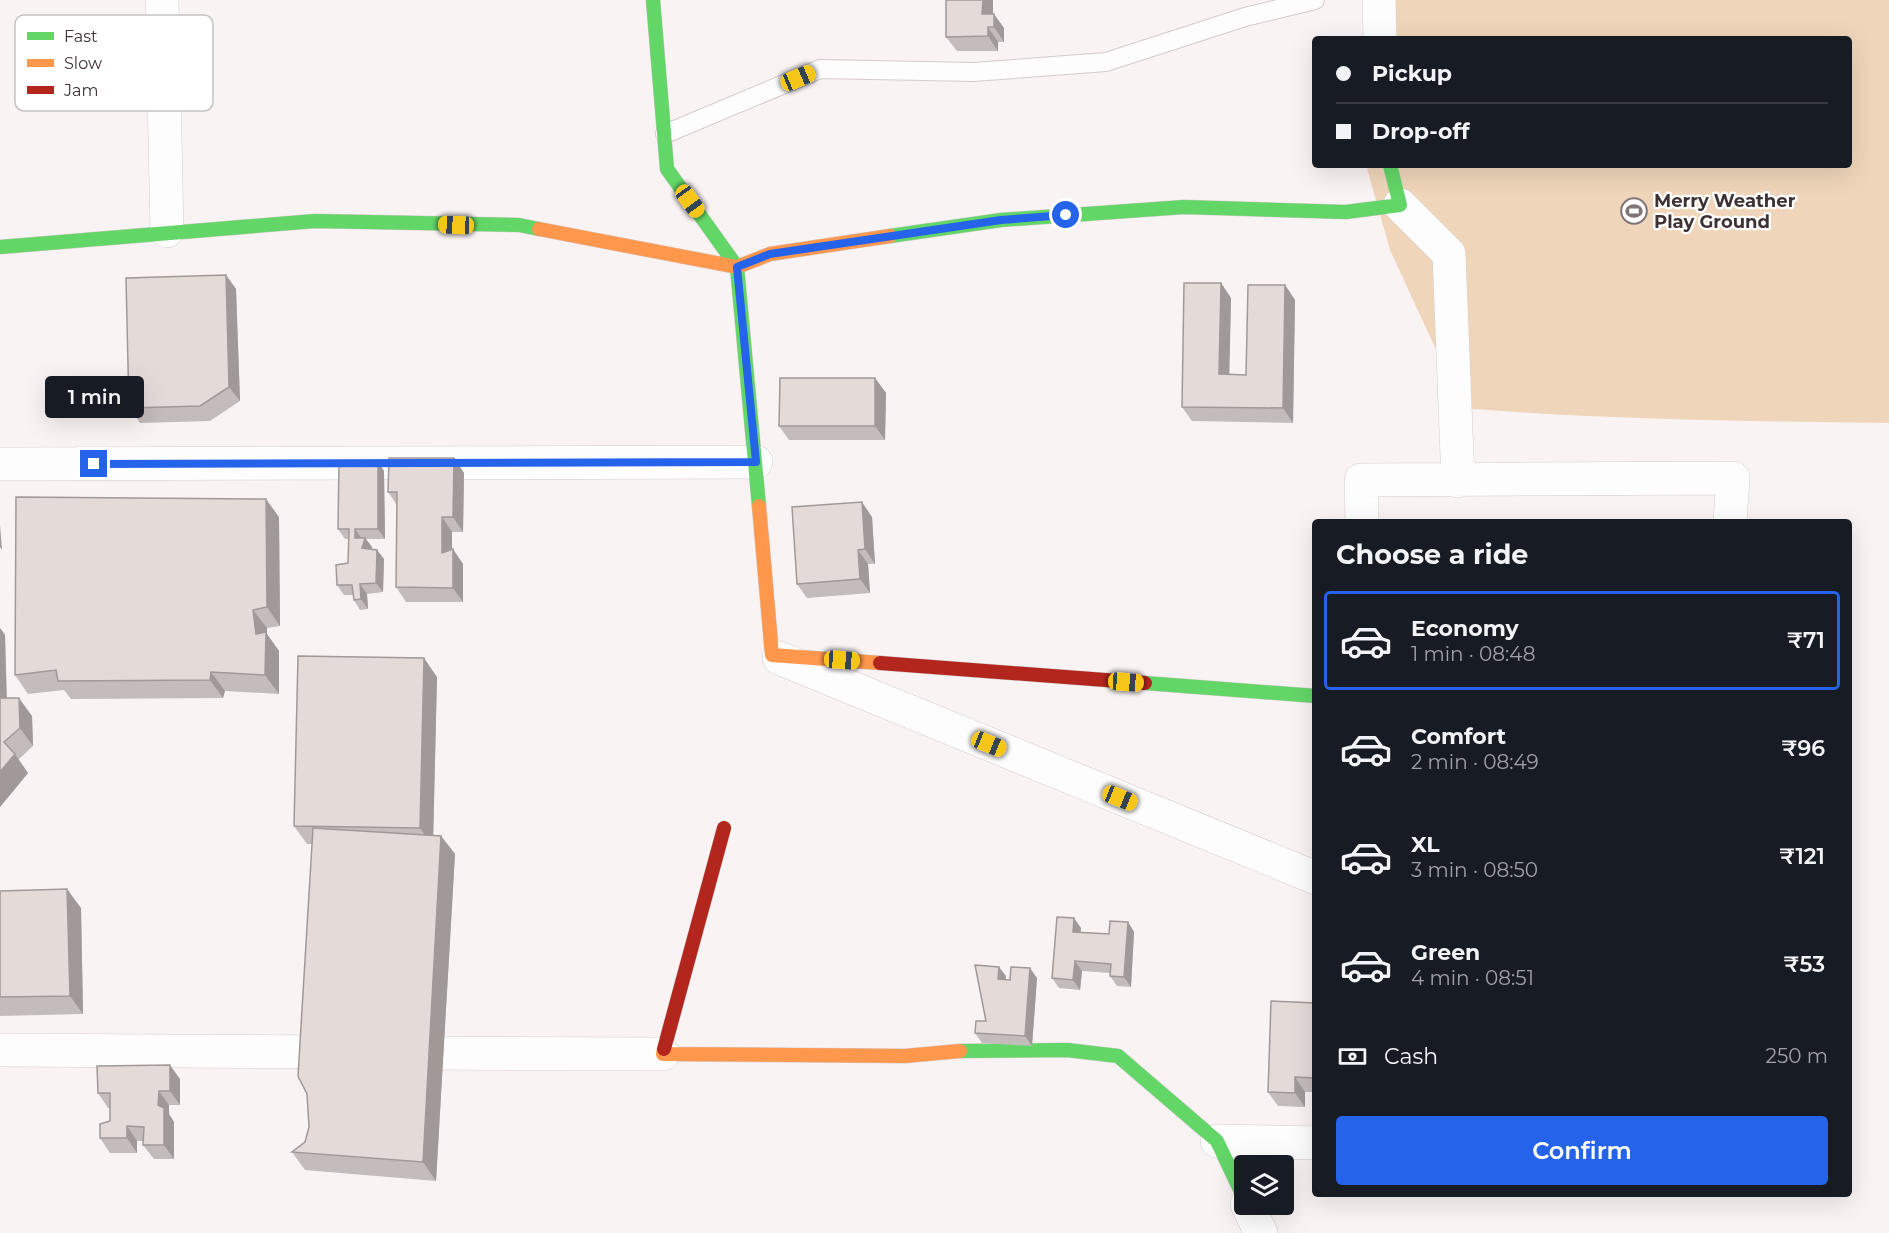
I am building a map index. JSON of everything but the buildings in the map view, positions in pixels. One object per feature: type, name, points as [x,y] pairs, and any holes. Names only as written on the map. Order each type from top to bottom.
[{"type":"street","points":[[162,0],[162,15]]},
{"type":"street","points":[[653,0],[667,169],[737,267],[756,462],[771,655]]},
{"type":"street","points":[[1379,0],[1380,36]]},
{"type":"street","points":[[164,111],[167,231]]},
{"type":"street","points":[[1391,168],[1400,205],[1449,254],[1458,481]]},
{"type":"street","points":[[0,247],[167,231],[315,221],[519,225],[737,267],[770,254],[1001,220],[1184,207],[1346,212],[1400,205]]},
{"type":"street","points":[[0,464],[756,462]]},
{"type":"street","points":[[1362,519],[1361,480],[1733,478],[1730,519]]},
{"type":"street","points":[[771,655],[1312,696]]},
{"type":"street","points":[[771,655],[1312,876]]},
{"type":"street","points":[[663,1054],[724,828]]},
{"type":"street","points":[[0,1050],[905,1056],[954,1051],[1067,1050],[1119,1056],[1216,1141],[1234,1178]]},
{"type":"street","points":[[1216,1141],[1312,1143]]},
{"type":"street","points":[[1252,1215],[1261,1233]]},
{"type":"lane","points":[[665,134],[820,69],[974,72],[1106,62],[1245,17],[1314,0]]},
{"type":"shaded area","name":"Merry Weather Play Ground","points":[[1363,0],[1889,0],[1889,423],[1729,421],[1463,408],[1390,250],[1367,168],[1852,168],[1852,36],[1363,36]]},
{"type":"traffic: fast","points":[[653,0],[667,169],[737,267],[759,506]]},
{"type":"traffic: fast","points":[[890,236],[1001,220],[1184,207],[1346,212],[1400,205],[1391,168]]},
{"type":"traffic: fast","points":[[0,247],[315,221],[519,225],[539,229]]},
{"type":"traffic: fast","points":[[1145,683],[1312,696]]},
{"type":"traffic: fast","points":[[960,1051],[1067,1050],[1118,1056],[1217,1141],[1234,1177]]},
{"type":"traffic: slow","points":[[539,229],[737,267],[770,254],[890,236]]},
{"type":"traffic: slow","points":[[759,506],[772,655],[880,663]]},
{"type":"traffic: slow","points":[[664,1049],[663,1054],[905,1056],[960,1051]]},
{"type":"traffic: jam","points":[[880,663],[1145,683]]},
{"type":"traffic: jam","points":[[664,1049],[724,828]]},
{"type":"place","name":"Merry Weather Play Ground","points":[[1634,211]]},
{"type":"route","points":[[94,464],[756,462],[737,267],[770,254],[1001,220],[1066,215]]}]
